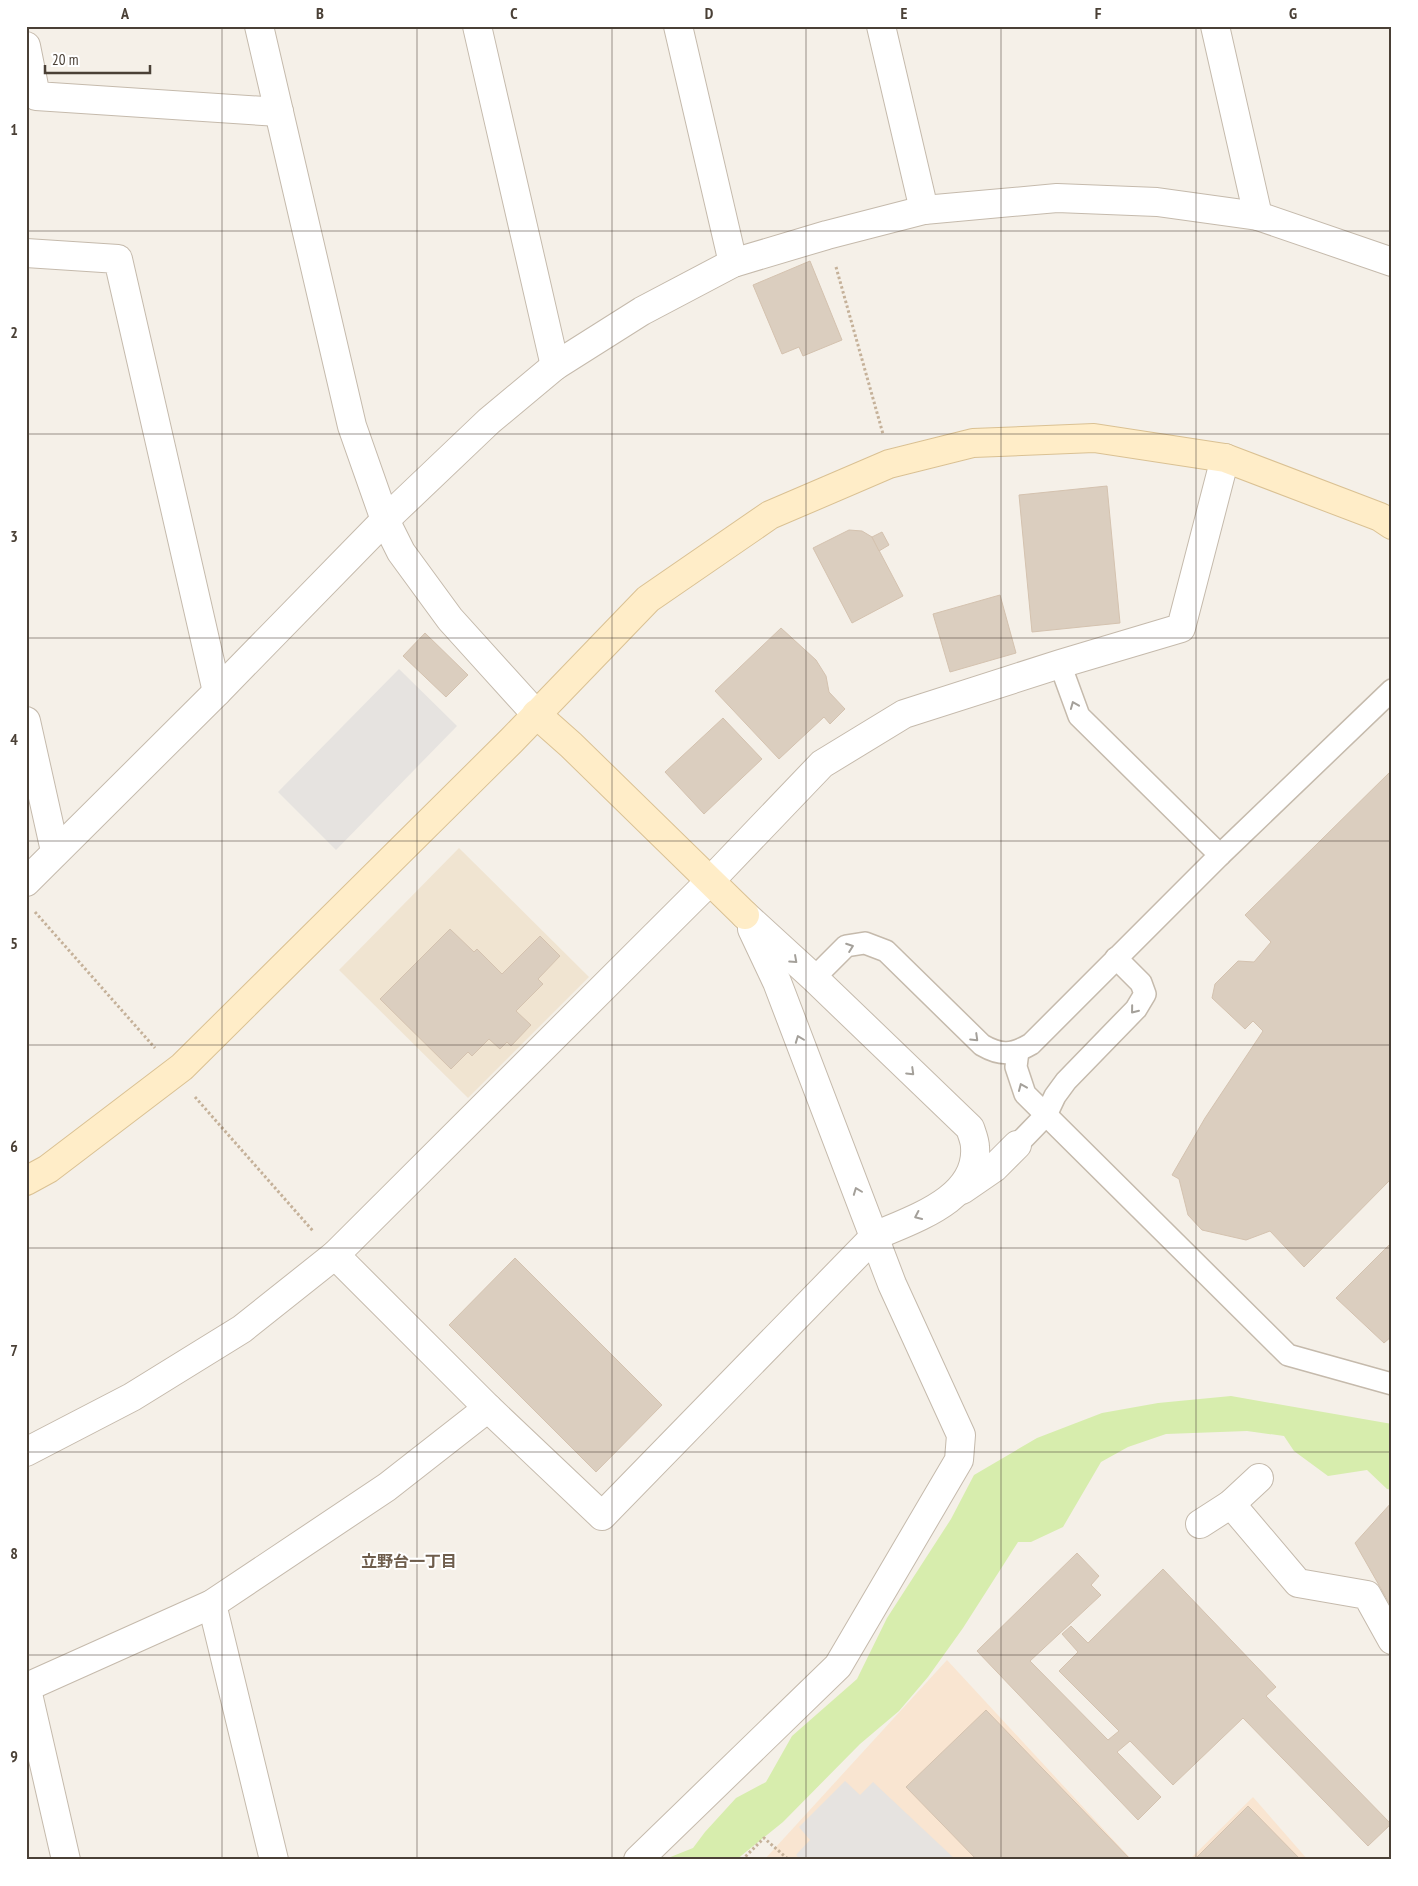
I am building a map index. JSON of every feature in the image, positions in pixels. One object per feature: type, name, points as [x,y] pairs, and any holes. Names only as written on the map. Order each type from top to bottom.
[{"type":"street","points":[[259,26],[352,426],[385,520],[401,552],[450,619],[536,714],[571,745],[745,915],[814,978],[970,1128],[975,1144],[975,1158],[972,1170],[966,1183],[946,1201]]},
{"type":"street","points":[[477,26],[555,366]]},
{"type":"street","points":[[678,26],[733,263]]},
{"type":"street","points":[[881,26],[924,210]]},
{"type":"street","points":[[1215,26],[1258,216]]},
{"type":"street","points":[[26,46],[36,96],[279,112]]},
{"type":"street","points":[[26,882],[385,520],[490,421],[555,366],[642,311],[733,263],[827,235],[924,210],[1056,198],[1157,202],[1258,216],[1392,262]]},
{"type":"street","points":[[26,253],[118,259],[216,692]]},
{"type":"street","points":[[26,1181],[48,1169],[182,1067],[536,714],[648,599],[770,514],[889,464],[973,443],[1094,438],[1225,458],[1380,517],[1392,525]]},
{"type":"street","points":[[26,1452],[132,1397],[242,1329],[335,1256],[710,881],[822,764],[904,714],[1181,628],[1225,458]]},
{"type":"street","points":[[26,721],[55,851]]},
{"type":"street","points":[[638,1860],[838,1666],[959,1460],[961,1435],[892,1284],[777,982],[745,915]]},
{"type":"street","points":[[335,1256],[488,1408],[602,1516],[875,1236],[946,1201],[994,1168],[1017,1145]]},
{"type":"street","points":[[66,1860],[27,1686],[212,1604],[387,1487],[488,1408]]},
{"type":"street","points":[[1200,1524],[1231,1504],[1259,1478]]},
{"type":"street","points":[[1231,1504],[1298,1582],[1367,1595],[1392,1640]]},
{"type":"street","points":[[212,1604],[274,1860]]},
{"type":"lane","points":[[1060,664],[1079,716],[1220,855]]},
{"type":"lane","points":[[814,978],[846,946],[865,942],[886,951],[982,1046],[994,1052],[1018,1051],[1031,1044],[1220,855],[1392,690]]},
{"type":"lane","points":[[1017,1145],[1046,1114],[1055,1096],[1066,1081],[1136,1009],[1145,994],[1142,982],[1116,958]]},
{"type":"lane","points":[[1018,1051],[1016,1067],[1025,1094],[1288,1355],[1392,1384]]},
{"type":"path","points":[[827,235],[883,434]]},
{"type":"path","points":[[34,912],[157,1050]]},
{"type":"path","points":[[195,1097],[335,1256]]},
{"type":"path","points":[[742,1860],[764,1838],[789,1860]]},
{"type":"shaded area","points":[[399,669],[457,726],[336,850],[278,792]]},
{"type":"shaded area","points":[[459,848],[589,977],[468,1098],[339,970]]},
{"type":"shaded area","points":[[947,1660],[1132,1860],[764,1860]]},
{"type":"shaded area","points":[[845,1781],[860,1795],[873,1782],[956,1860],[801,1860],[796,1855],[810,1840],[799,1827]]},
{"type":"shaded area","points":[[1253,1797],[1308,1860],[1189,1860]]},
{"type":"green space","points":[[1231,1396],[1392,1424],[1392,1490],[1387,1489],[1367,1470],[1328,1476],[1294,1451],[1284,1436],[1247,1431],[1166,1434],[1128,1447],[1101,1462],[1063,1527],[1031,1542],[1018,1542],[963,1628],[928,1677],[899,1711],[860,1744],[783,1822],[736,1860],[663,1860],[693,1848],[736,1798],[766,1782],[792,1736],[857,1679],[887,1618],[951,1519],[974,1475],[1037,1438],[1102,1413],[1158,1403]]},
{"type":"building","points":[[810,261],[842,340],[803,356],[799,347],[782,354],[753,285]]},
{"type":"building","points":[[1107,486],[1120,623],[1032,632],[1019,495]]},
{"type":"building","points":[[849,530],[862,531],[872,537],[903,596],[852,623],[813,548]]},
{"type":"building","points":[[882,532],[889,545],[879,551],[872,537]]},
{"type":"building","points":[[1000,595],[1016,653],[950,672],[933,614]]},
{"type":"building","points":[[781,628],[816,660],[826,676],[829,692],[845,709],[830,724],[824,717],[779,759],[715,691]]},
{"type":"building","points":[[425,633],[468,675],[446,697],[403,656]]},
{"type":"building","points":[[723,718],[762,759],[704,814],[665,772]]},
{"type":"building","points":[[1392,770],[1392,1178],[1304,1267],[1270,1231],[1246,1240],[1202,1230],[1188,1215],[1179,1179],[1172,1175],[1205,1118],[1263,1031],[1253,1021],[1245,1029],[1212,998],[1215,984],[1238,961],[1254,962],[1271,942],[1245,915]]},
{"type":"building","points":[[450,929],[474,952],[477,949],[502,974],[540,936],[560,956],[538,979],[543,984],[516,1011],[531,1025],[511,1046],[507,1042],[500,1049],[489,1039],[472,1056],[468,1052],[451,1069],[380,999]]},
{"type":"building","points":[[1392,1242],[1392,1336],[1384,1343],[1336,1298]]},
{"type":"building","points":[[515,1258],[662,1405],[596,1472],[449,1325]]},
{"type":"building","points":[[1392,1502],[1392,1608],[1355,1543]]},
{"type":"building","points":[[1077,1553],[1099,1576],[1091,1585],[1101,1595],[1030,1661],[1108,1740],[1119,1731],[1059,1671],[1078,1652],[1062,1634],[1071,1626],[1088,1643],[1163,1569],[1276,1687],[1266,1696],[1391,1824],[1368,1846],[1243,1718],[1173,1785],[1130,1741],[1117,1752],[1161,1797],[1138,1820],[977,1651]]},
{"type":"building","points":[[986,1710],[1131,1860],[977,1860],[906,1787]]},
{"type":"building","points":[[1248,1806],[1301,1860],[1194,1860]]},
{"type":"district","name":"立野台一丁目","points":[[409,1561]]}]
